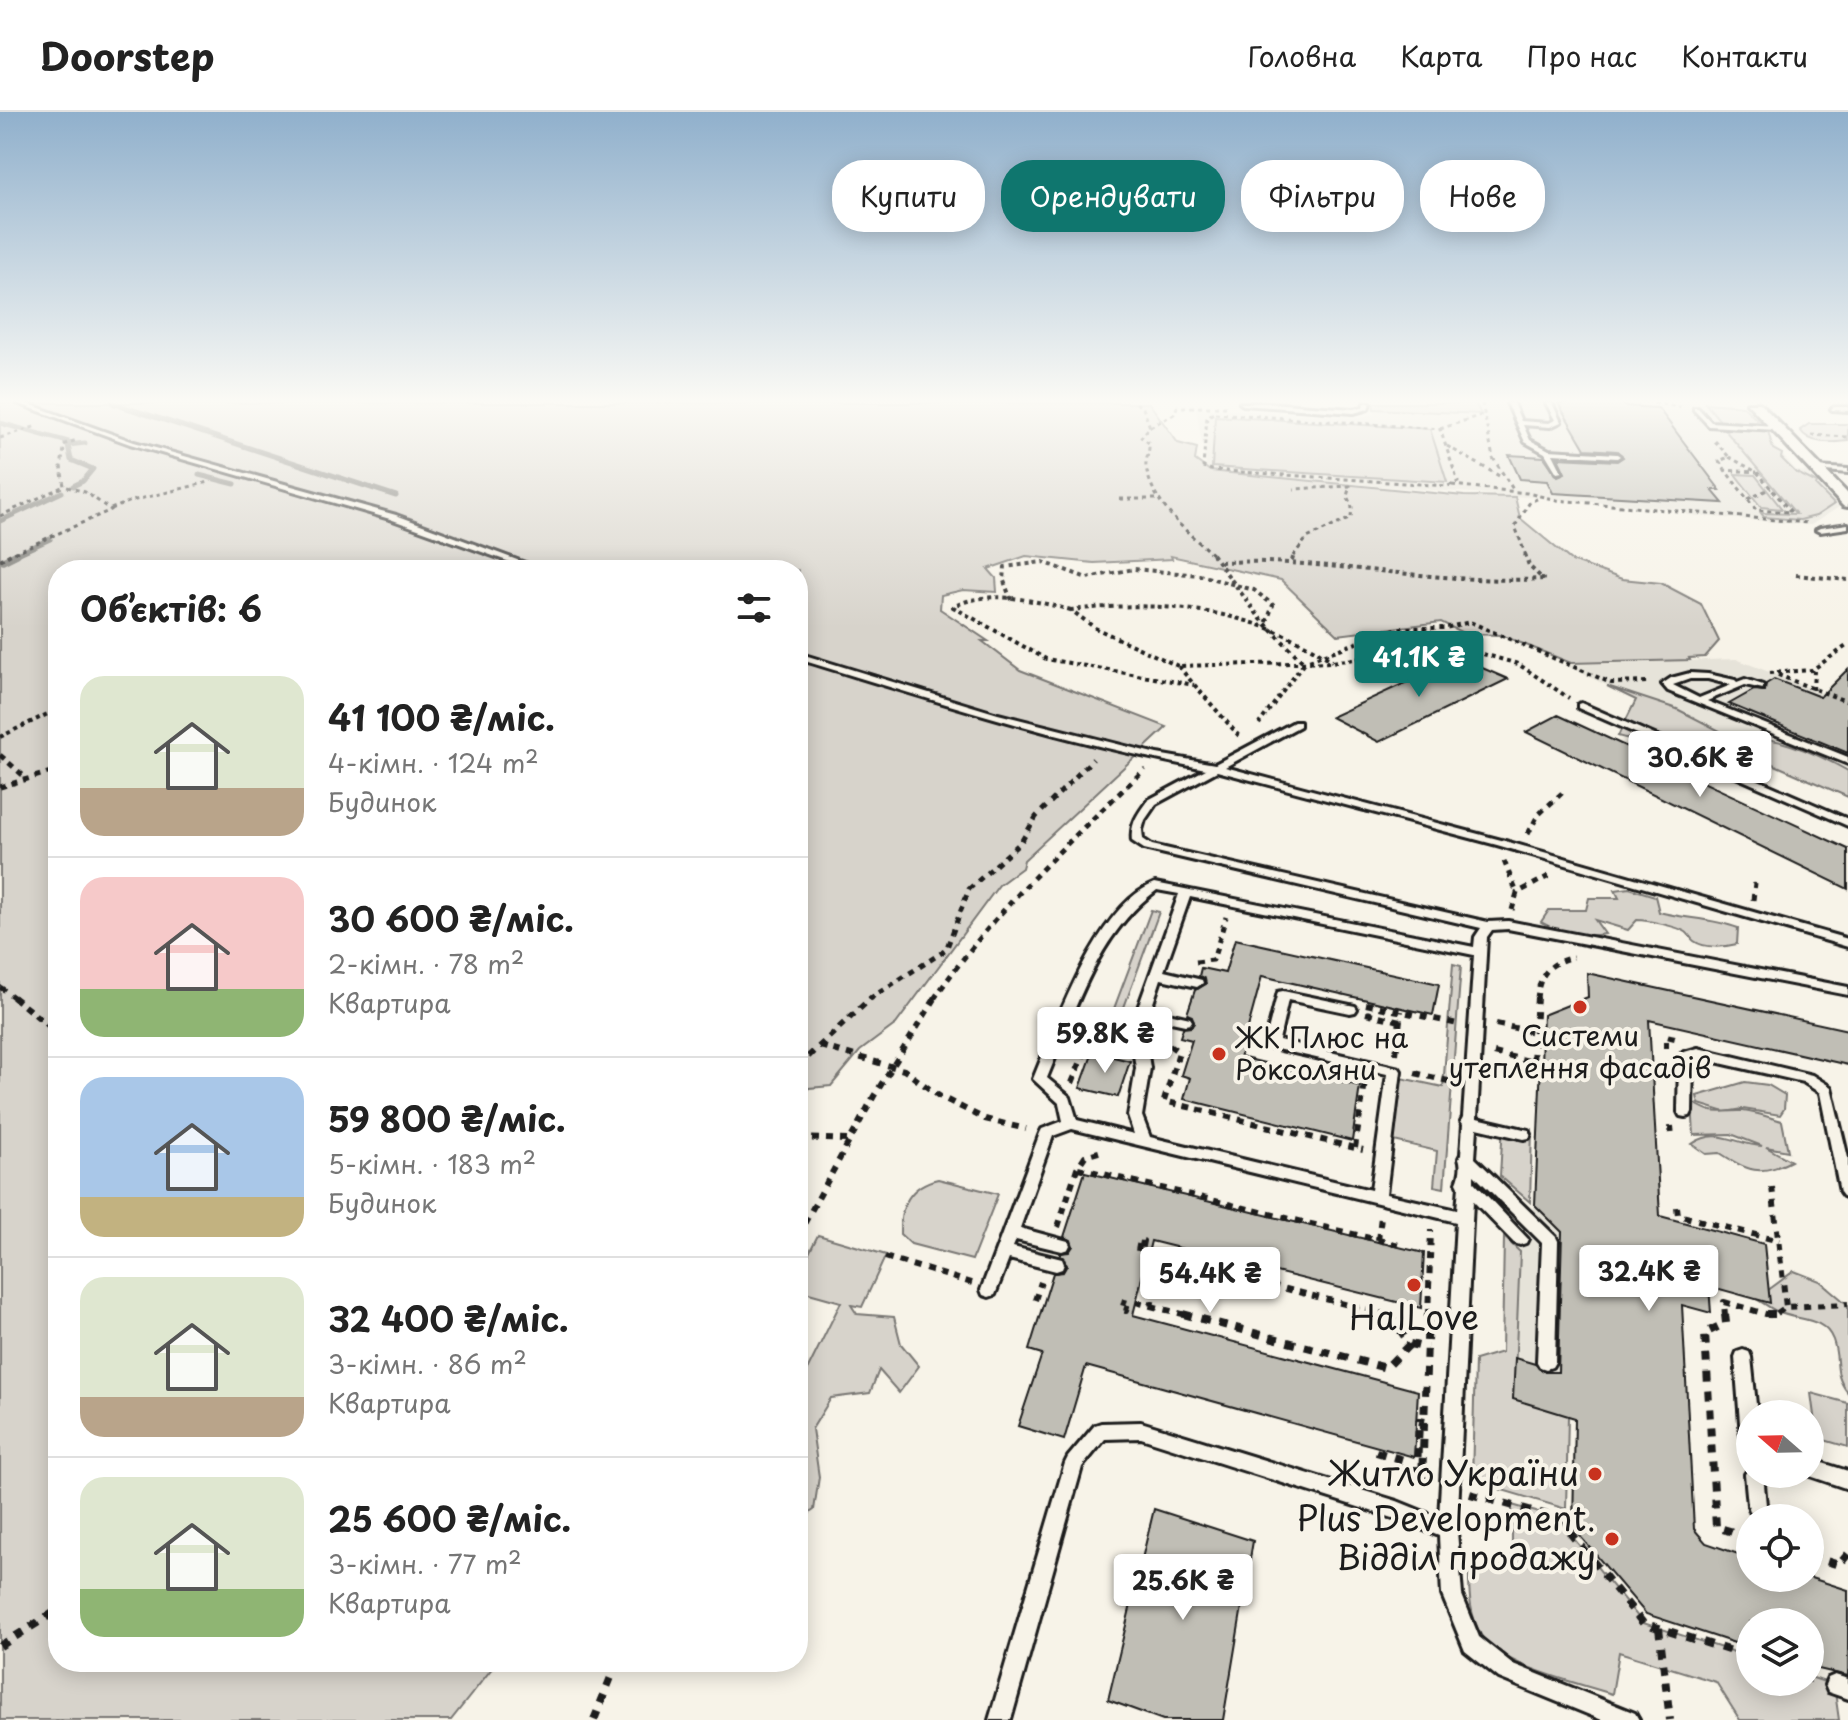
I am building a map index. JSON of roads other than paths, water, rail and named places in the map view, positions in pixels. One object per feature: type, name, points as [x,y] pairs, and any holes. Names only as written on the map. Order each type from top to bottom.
[{"type":"street","points":[[1825,478],[1848,503]]},
{"type":"lane","points":[[256,478],[393,517],[512,560]]},
{"type":"lane","points":[[1820,530],[1848,526]]},
{"type":"lane","points":[[808,659],[984,713],[1157,757],[1215,768],[1520,849],[1848,943]]},
{"type":"lane","points":[[1732,682],[1703,676],[1674,679],[1667,684],[1671,689],[1699,701],[1848,761]]},
{"type":"lane","points":[[1699,701],[1745,682],[1760,687]]},
{"type":"lane","points":[[1581,706],[1848,823]]},
{"type":"lane","points":[[1297,724],[1246,745],[1215,768],[1152,802],[1135,830],[1138,841],[1148,847],[1488,926],[1508,925],[1848,991]]},
{"type":"lane","points":[[1071,1124],[1065,1101],[1040,1079],[1097,948],[1140,895],[1155,886],[1480,952]]},
{"type":"lane","points":[[1144,1141],[1135,1116],[1143,1068],[1137,1030],[1186,892]]},
{"type":"lane","points":[[1488,926],[1481,937],[1464,1182],[1448,1531],[1452,1595],[1472,1644],[1506,1671],[1628,1720]]},
{"type":"lane","points":[[1157,974],[1197,983]]},
{"type":"lane","points":[[1354,1006],[1283,995],[1272,1043],[1394,1070],[1378,1198]]},
{"type":"lane","points":[[1144,1012],[1185,1021]]},
{"type":"lane","points":[[1685,1112],[1686,1056],[1698,1053],[1807,1078],[1826,1091],[1848,1192]]},
{"type":"lane","points":[[1468,1121],[1524,1134]]},
{"type":"lane","points":[[990,1289],[1047,1133],[1071,1124],[1463,1218]]},
{"type":"lane","points":[[1466,1158],[1550,1241],[1546,1362]]},
{"type":"lane","points":[[1464,1182],[1520,1239]]},
{"type":"lane","points":[[1011,1232],[1062,1245]]},
{"type":"lane","points":[[1004,1251],[1056,1264]]},
{"type":"lane","points":[[1743,1357],[1747,1400]]},
{"type":"lane","points":[[1000,1720],[1074,1463],[1101,1431],[1141,1430],[1397,1510],[1448,1531]]},
{"type":"lane","points":[[1824,1472],[1848,1480]]},
{"type":"waterway","points":[[73,486],[85,478]]},
{"type":"waterway","points":[[211,478],[235,484]]},
{"type":"waterway","points":[[341,478],[396,496]]},
{"type":"waterway","points":[[0,521],[62,492]]},
{"type":"waterway","points":[[13,556],[50,539]]},
{"type":"waterway","points":[[13,556],[17,554]]},
{"type":"waterway","points":[[3,561],[13,556]]},
{"type":"place","name":"Системи утеплення фасадів","points":[[1580,1007]]},
{"type":"place","name":"ЖК Плюс на Роксоляни","points":[[1219,1054]]},
{"type":"place","name":"HalLove","points":[[1414,1285]]},
{"type":"place","name":"Житло України","points":[[1595,1474]]},
{"type":"place","name":"Plus Development. Відділ продажу","points":[[1612,1539]]}]
